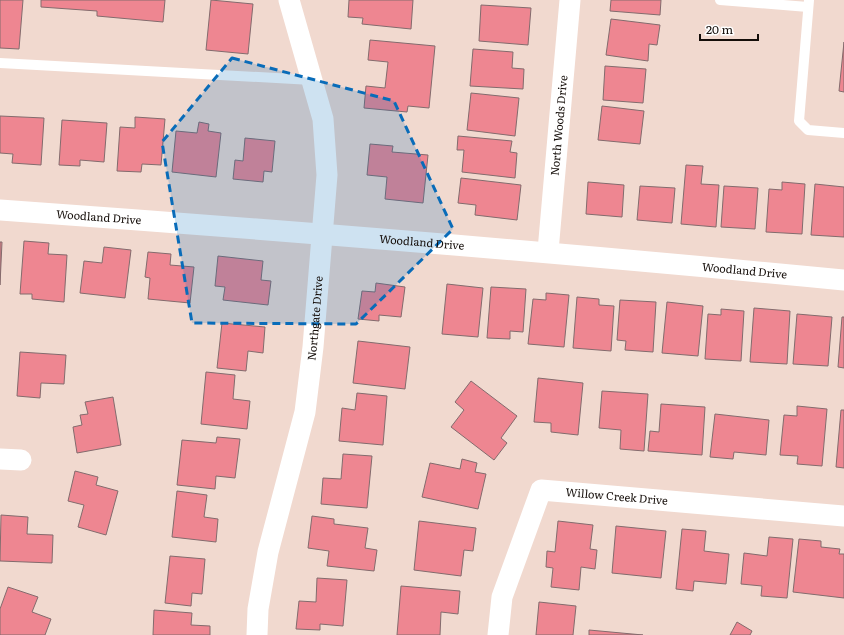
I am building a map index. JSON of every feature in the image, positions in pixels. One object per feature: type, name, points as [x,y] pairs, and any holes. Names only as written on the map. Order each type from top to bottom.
[{"type":"street","name":"Northgate Drive","points":[[257,635],[258,609],[268,552],[305,412],[313,347],[327,168],[323,119],[289,0]]},
{"type":"street","name":"North Woods Drive","points":[[548,251],[570,0]]},
{"type":"street","name":"Woodland Drive","points":[[0,210],[548,251],[844,280]]},
{"type":"street","points":[[0,459],[21,460]]},
{"type":"street","name":"Willow Creek Drive","points":[[498,635],[502,597],[542,490],[844,516]]},
{"type":"lane","points":[[720,0],[808,3],[799,121],[808,130],[844,133]]},
{"type":"lane","points":[[0,64],[312,80]]},
{"type":"highlighted area","points":[[232,58],[394,101],[453,229],[356,324],[192,323],[162,142]]},
{"type":"building","points":[[0,0],[23,0],[19,49],[0,48]]},
{"type":"building","points":[[41,0],[165,0],[163,22],[97,16],[97,11],[41,7]]},
{"type":"building","points":[[211,0],[253,4],[248,54],[206,50]]},
{"type":"building","points":[[349,0],[413,0],[411,29],[362,24],[363,18],[348,17]]},
{"type":"building","points":[[611,0],[661,0],[660,15],[610,11]]},
{"type":"building","points":[[481,5],[531,8],[528,45],[479,41]]},
{"type":"building","points":[[611,19],[660,25],[657,45],[649,44],[648,61],[606,55]]},
{"type":"building","points":[[370,40],[435,46],[429,108],[408,106],[407,112],[364,108],[366,86],[385,88],[388,62],[368,60]]},
{"type":"building","points":[[844,42],[844,92],[839,91]]},
{"type":"building","points":[[473,49],[513,52],[512,68],[524,69],[523,89],[470,86]]},
{"type":"building","points":[[605,66],[646,69],[643,103],[603,100]]},
{"type":"building","points":[[471,93],[519,98],[515,136],[467,130]]},
{"type":"building","points":[[602,106],[644,111],[640,144],[598,140]]},
{"type":"building","points":[[0,116],[44,118],[41,165],[12,163],[13,154],[0,153]]},
{"type":"building","points":[[135,117],[165,119],[161,165],[142,164],[141,172],[117,171],[120,127],[135,128]]},
{"type":"building","points":[[62,120],[107,123],[104,162],[80,160],[80,166],[59,165]]},
{"type":"building","points":[[199,122],[209,124],[208,131],[221,133],[216,177],[172,172],[176,131],[197,133]]},
{"type":"building","points":[[458,136],[512,141],[510,152],[517,153],[515,178],[462,172],[464,150],[457,150]]},
{"type":"building","points":[[245,138],[275,141],[272,172],[264,171],[263,182],[233,179],[235,160],[243,161]]},
{"type":"building","points":[[370,144],[393,146],[392,152],[428,155],[423,203],[385,199],[387,177],[367,175]]},
{"type":"building","points":[[686,165],[703,166],[701,184],[719,185],[716,227],[681,224]]},
{"type":"building","points":[[461,178],[521,185],[517,220],[475,215],[476,205],[458,203]]},
{"type":"building","points":[[588,182],[624,185],[622,217],[586,214]]},
{"type":"building","points":[[782,182],[805,184],[802,234],[766,232],[769,189],[782,190]]},
{"type":"building","points":[[815,184],[844,187],[844,237],[811,235]]},
{"type":"building","points":[[640,186],[675,188],[672,223],[637,220]]},
{"type":"building","points":[[724,186],[758,188],[755,229],[721,227]]},
{"type":"building","points":[[24,241],[49,243],[48,254],[67,255],[64,302],[32,299],[32,294],[20,294]]},
{"type":"building","points":[[0,242],[2,242],[0,285]]},
{"type":"building","points":[[104,247],[131,250],[125,298],[80,293],[84,261],[102,263]]},
{"type":"building","points":[[148,252],[171,254],[170,265],[194,267],[190,303],[148,299],[150,278],[145,277]]},
{"type":"building","points":[[218,256],[263,261],[261,280],[271,281],[268,305],[223,300],[225,287],[215,286]]},
{"type":"building","points":[[376,283],[405,287],[401,317],[379,315],[379,321],[358,319],[362,291],[375,292]]},
{"type":"building","points":[[447,284],[483,288],[478,337],[442,334]]},
{"type":"building","points":[[491,287],[526,289],[523,332],[510,331],[510,339],[487,338]]},
{"type":"building","points":[[546,293],[569,295],[564,347],[528,344],[533,299],[546,300]]},
{"type":"building","points":[[577,297],[599,299],[599,305],[614,306],[611,351],[573,348]]},
{"type":"building","points":[[620,300],[656,302],[653,352],[625,350],[626,341],[617,340]]},
{"type":"building","points":[[667,302],[703,306],[698,356],[662,353]]},
{"type":"building","points":[[754,308],[790,311],[787,364],[750,362]]},
{"type":"building","points":[[721,309],[744,311],[741,361],[705,359],[708,314],[721,315]]},
{"type":"building","points":[[797,314],[832,317],[828,366],[793,364]]},
{"type":"building","points":[[842,317],[844,317],[844,368],[838,367]]},
{"type":"building","points":[[222,323],[265,327],[263,353],[248,351],[246,371],[217,368]]},
{"type":"building","points":[[358,341],[410,347],[405,389],[353,383]]},
{"type":"building","points":[[20,352],[66,355],[64,384],[41,383],[40,398],[17,396]]},
{"type":"building","points":[[206,372],[235,375],[233,399],[250,401],[247,429],[201,424]]},
{"type":"building","points":[[538,378],[583,383],[578,435],[551,432],[551,423],[534,422]]},
{"type":"building","points":[[471,381],[517,416],[501,438],[507,443],[494,460],[451,427],[464,410],[455,402]]},
{"type":"building","points":[[602,391],[648,394],[644,451],[620,449],[621,430],[599,428]]},
{"type":"building","points":[[357,393],[387,396],[383,445],[339,441],[342,408],[355,410]]},
{"type":"building","points":[[113,397],[121,445],[77,453],[73,427],[82,425],[80,415],[88,414],[85,402]]},
{"type":"building","points":[[661,404],[705,407],[702,455],[648,451],[650,431],[659,432]]},
{"type":"building","points":[[797,406],[827,409],[822,466],[797,464],[798,456],[780,455],[784,415],[797,416]]},
{"type":"building","points":[[841,410],[844,410],[844,468],[836,467]]},
{"type":"building","points":[[715,414],[769,420],[766,455],[734,452],[733,459],[710,457]]},
{"type":"building","points":[[217,437],[240,439],[235,478],[216,476],[215,489],[177,485],[182,440],[216,443]]},
{"type":"building","points":[[343,454],[372,456],[367,508],[321,504],[323,478],[341,479]]},
{"type":"building","points":[[462,459],[477,463],[475,472],[486,474],[478,509],[422,497],[430,463],[460,469]]},
{"type":"building","points":[[75,471],[98,477],[96,485],[118,491],[106,535],[78,527],[84,505],[68,501]]},
{"type":"building","points":[[177,491],[207,495],[204,517],[218,519],[216,542],[172,537]]},
{"type":"building","points":[[1,515],[28,517],[27,534],[53,535],[52,563],[0,561]]},
{"type":"building","points":[[312,516],[334,519],[334,524],[368,528],[365,548],[377,550],[374,571],[327,566],[329,551],[308,548]]},
{"type":"building","points":[[419,521],[476,528],[473,551],[464,550],[461,576],[414,570]]},
{"type":"building","points":[[558,521],[593,525],[590,549],[597,550],[595,569],[581,567],[579,590],[551,587],[553,568],[546,567],[547,551],[555,552]]},
{"type":"building","points":[[616,526],[666,531],[661,578],[612,573]]},
{"type":"building","points":[[682,529],[706,531],[704,551],[729,554],[726,584],[694,581],[693,591],[676,589]]},
{"type":"building","points":[[769,537],[793,539],[787,598],[761,596],[762,586],[741,584],[744,553],[767,556]]},
{"type":"building","points":[[799,539],[821,541],[821,547],[840,549],[839,554],[844,554],[844,598],[793,592]]},
{"type":"building","points":[[170,556],[205,559],[202,594],[192,593],[191,606],[165,603]]},
{"type":"building","points":[[317,578],[347,580],[343,626],[320,624],[320,630],[296,629],[299,601],[316,602]]},
{"type":"building","points":[[401,586],[460,591],[458,614],[441,612],[440,635],[397,635]]},
{"type":"building","points":[[8,587],[38,597],[32,612],[51,619],[45,635],[0,635],[0,609]]},
{"type":"building","points":[[539,602],[576,606],[573,635],[536,635]]},
{"type":"building","points":[[154,610],[192,613],[191,625],[210,626],[210,635],[153,635]]},
{"type":"building","points":[[737,622],[752,631],[750,635],[730,635]]},
{"type":"building","points":[[589,630],[643,635],[589,635]]}]
